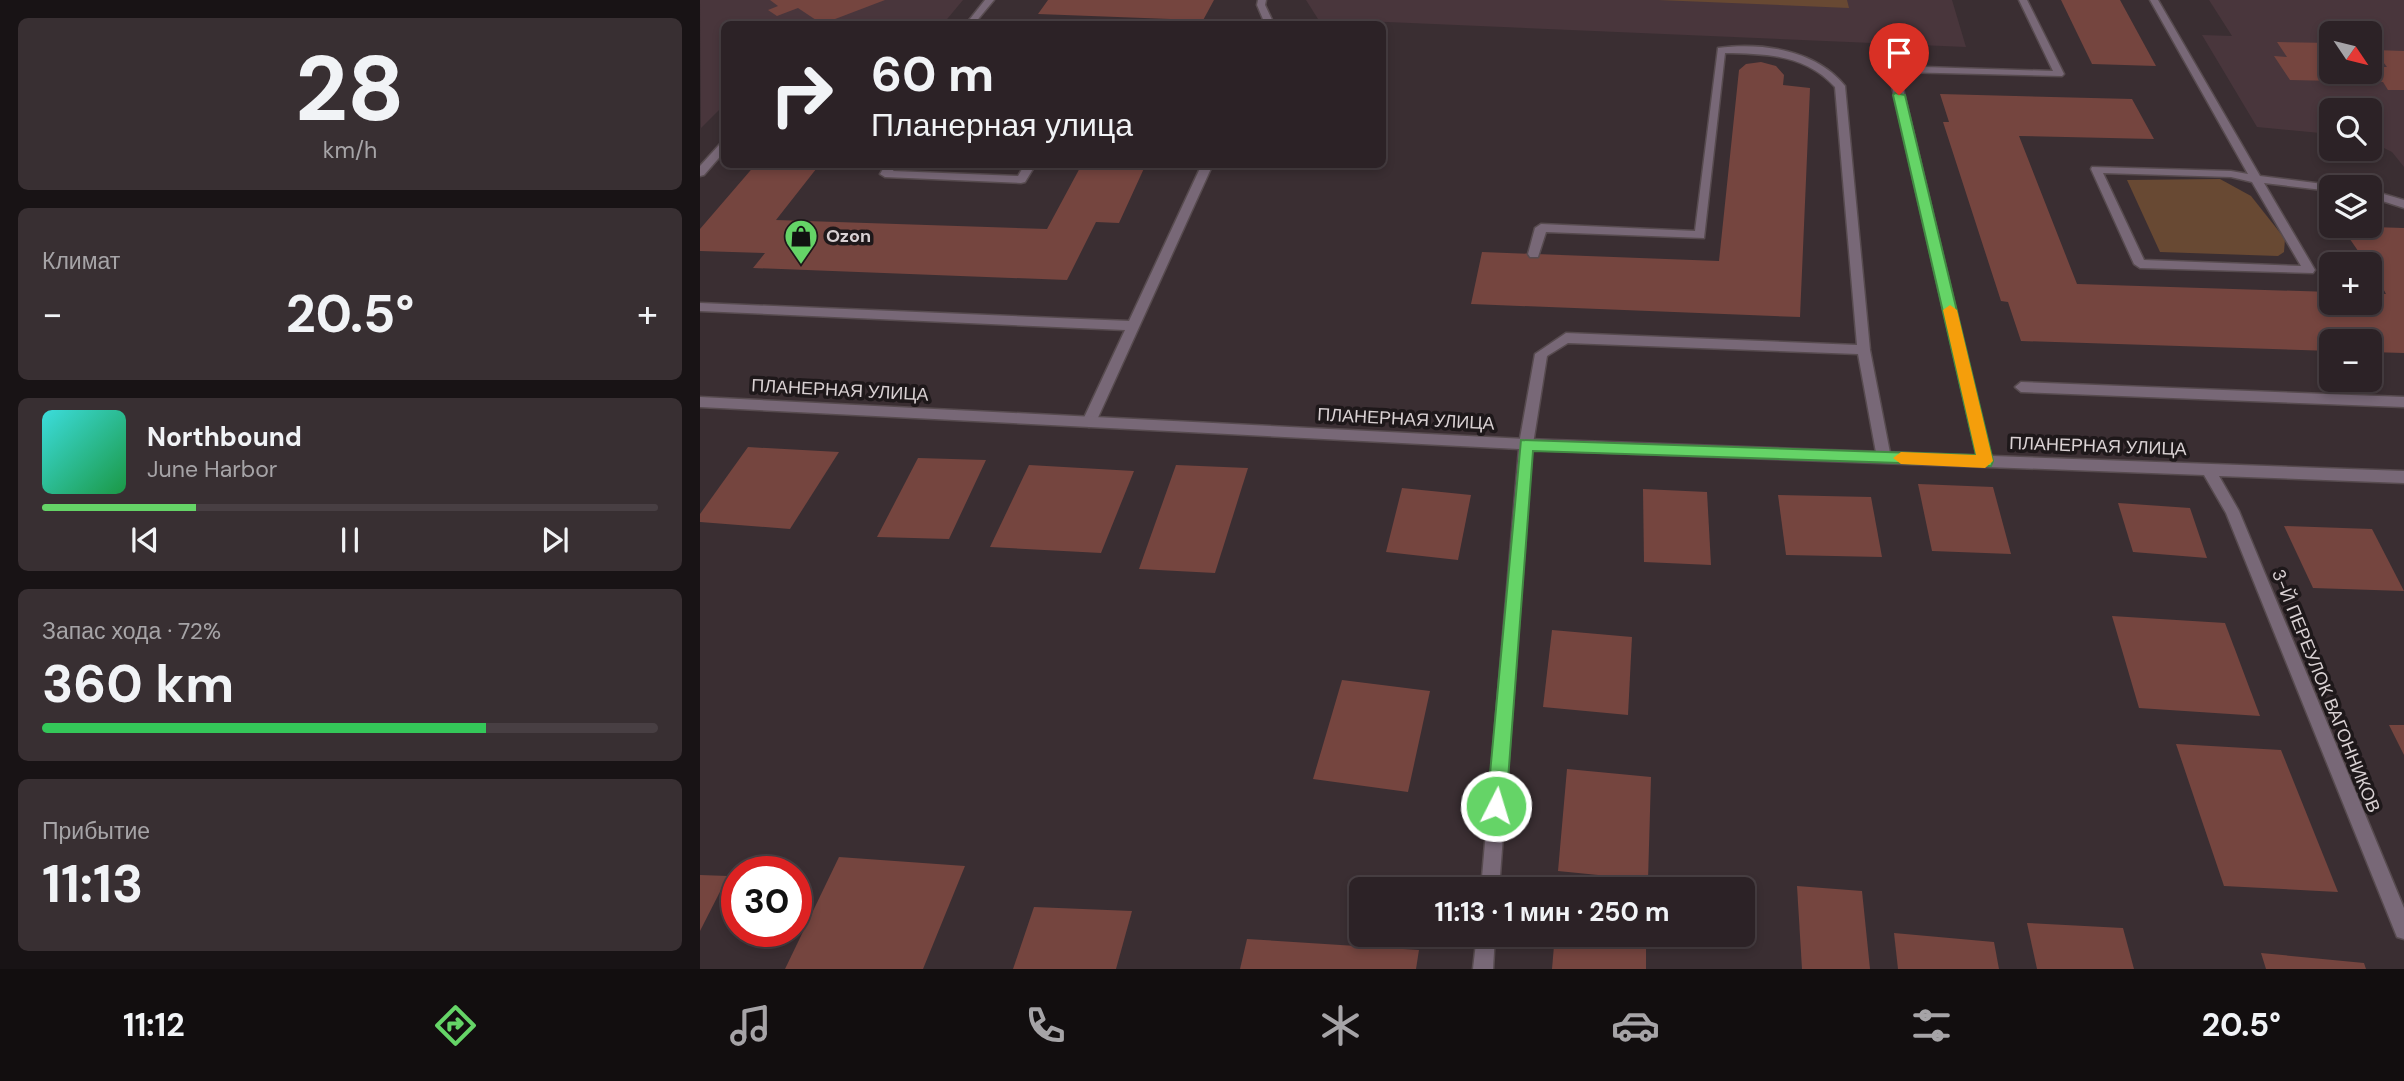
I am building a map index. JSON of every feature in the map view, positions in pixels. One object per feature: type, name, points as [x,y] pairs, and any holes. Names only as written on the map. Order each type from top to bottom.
[{"type":"street","points":[[972,21],[990,0]]},
{"type":"street","points":[[1262,0],[1261,5],[1269,21]]},
{"type":"street","points":[[1985,461],[1893,69],[2059,74],[2024,0]]},
{"type":"street","points":[[2154,0],[2256,179],[2309,270],[2140,264],[2096,169],[2231,174],[2256,179],[2319,187]]},
{"type":"street","points":[[1534,254],[1541,228],[1700,235],[1721,50],[1783,52],[1812,60],[1829,72],[1840,86],[1864,350],[1884,458]]},
{"type":"street","points":[[700,173],[721,149]]},
{"type":"street","points":[[889,168],[885,174],[1021,180],[1028,168]]},
{"type":"street","points":[[1089,422],[1206,168]]},
{"type":"street","points":[[2382,198],[2404,204]]},
{"type":"street","points":[[700,307],[1134,326]]},
{"type":"street","points":[[1491,877],[1526,444],[1541,354],[1566,338],[1864,350]]},
{"type":"street","points":[[2021,387],[2404,402]]},
{"type":"street","name":"ПЛАНЕРНАЯ УЛИЦА","points":[[700,402],[1526,444],[2404,477]]},
{"type":"street","name":"3-Й ПЕРЕУЛОК ВАГОННИКОВ","points":[[2208,470],[2232,511],[2404,930]]},
{"type":"street","points":[[1483,969],[1485,947]]},
{"type":"shaded area","points":[[700,0],[963,0],[946,21],[721,21],[721,108],[701,128]]},
{"type":"shaded area","points":[[1306,0],[1952,0],[1966,47],[1386,21],[1318,19]]},
{"type":"shaded area","points":[[1658,0],[1847,0],[1849,8]]},
{"type":"shaded area","points":[[2209,0],[2404,0],[2404,167],[2392,152],[2382,147],[2382,98],[2319,98],[2319,133],[2257,127],[2202,35],[2232,36]]},
{"type":"shaded area","points":[[2220,179],[2251,196],[2285,239],[2284,252],[2278,256],[2160,252],[2127,180]]},
{"type":"building","points":[[770,0],[885,0],[830,21],[818,21],[798,8],[777,16],[768,10],[778,6]]},
{"type":"building","points":[[1048,0],[1214,0],[1203,21],[1038,14]]},
{"type":"building","points":[[2061,0],[2120,0],[2156,66],[2092,64]]},
{"type":"building","points":[[2277,42],[2319,43],[2319,81],[2290,80],[2274,56],[2287,57]]},
{"type":"building","points":[[2382,50],[2404,51],[2404,90],[2388,90],[2383,82],[2382,67],[2387,67],[2382,60]]},
{"type":"building","points":[[1761,62],[1776,66],[1784,75],[1783,85],[1810,88],[1800,317],[1471,304],[1482,252],[1719,261],[1739,70],[1746,64]]},
{"type":"building","points":[[1940,94],[2132,99],[2154,139],[2019,136],[2077,284],[2319,292],[2319,315],[2382,315],[2382,294],[2386,294],[2382,286],[2382,252],[2359,252],[2349,238],[2382,238],[2382,227],[2404,228],[2404,353],[2382,352],[2382,329],[2319,329],[2319,351],[2021,341],[2008,302],[2001,301],[1943,122],[1949,122]]},
{"type":"building","points":[[753,168],[817,168],[776,220],[1047,229],[1080,168],[1144,168],[1119,223],[1096,222],[1067,280],[753,268],[765,253],[700,251],[700,229]]},
{"type":"building","points":[[748,447],[839,452],[790,529],[700,522],[700,514]]},
{"type":"building","points":[[918,458],[986,460],[949,539],[877,537]]},
{"type":"building","points":[[1029,465],[1134,471],[1101,553],[990,547]]},
{"type":"building","points":[[1176,465],[1248,468],[1215,573],[1139,569]]},
{"type":"building","points":[[1918,484],[1993,487],[2011,554],[1932,551]]},
{"type":"building","points":[[1402,488],[1471,495],[1458,560],[1386,552]]},
{"type":"building","points":[[1643,489],[1707,492],[1711,565],[1644,562]]},
{"type":"building","points":[[1778,495],[1871,497],[1882,557],[1786,555]]},
{"type":"building","points":[[2118,503],[2190,508],[2207,558],[2133,552]]},
{"type":"building","points":[[2284,526],[2372,529],[2404,591],[2313,588]]},
{"type":"building","points":[[2112,616],[2225,623],[2260,716],[2139,708]]},
{"type":"building","points":[[1552,630],[1632,637],[1628,715],[1543,707]]},
{"type":"building","points":[[1342,680],[1430,691],[1408,792],[1313,779]]},
{"type":"building","points":[[2389,725],[2404,725],[2404,755]]},
{"type":"building","points":[[2176,744],[2281,750],[2338,892],[2224,886]]},
{"type":"building","points":[[1567,769],[1651,777],[1648,877],[1558,871]]},
{"type":"building","points":[[839,857],[965,866],[923,969],[785,969],[796,947],[812,947],[812,913]]},
{"type":"building","points":[[700,875],[721,876],[721,890],[700,931]]},
{"type":"building","points":[[1797,886],[1862,891],[1870,969],[1802,969]]},
{"type":"building","points":[[1034,907],[1132,911],[1116,969],[1013,969]]},
{"type":"building","points":[[2027,923],[2123,928],[2134,969],[2037,969]]},
{"type":"building","points":[[1894,933],[1994,942],[1999,969],[1898,969]]},
{"type":"building","points":[[1247,939],[1419,950],[1416,969],[1240,969]]},
{"type":"building","points":[[1554,947],[1646,947],[1646,969],[1552,969]]},
{"type":"building","points":[[2261,953],[2364,963],[2366,969],[2266,969]]},
{"type":"slow traffic","points":[[1901,458],[1985,461],[1950,310]]},
{"type":"place","name":"Ozon","points":[[801,266]]},
{"type":"route","points":[[1496,806],[1526,444],[1985,461],[1899,95]]}]
